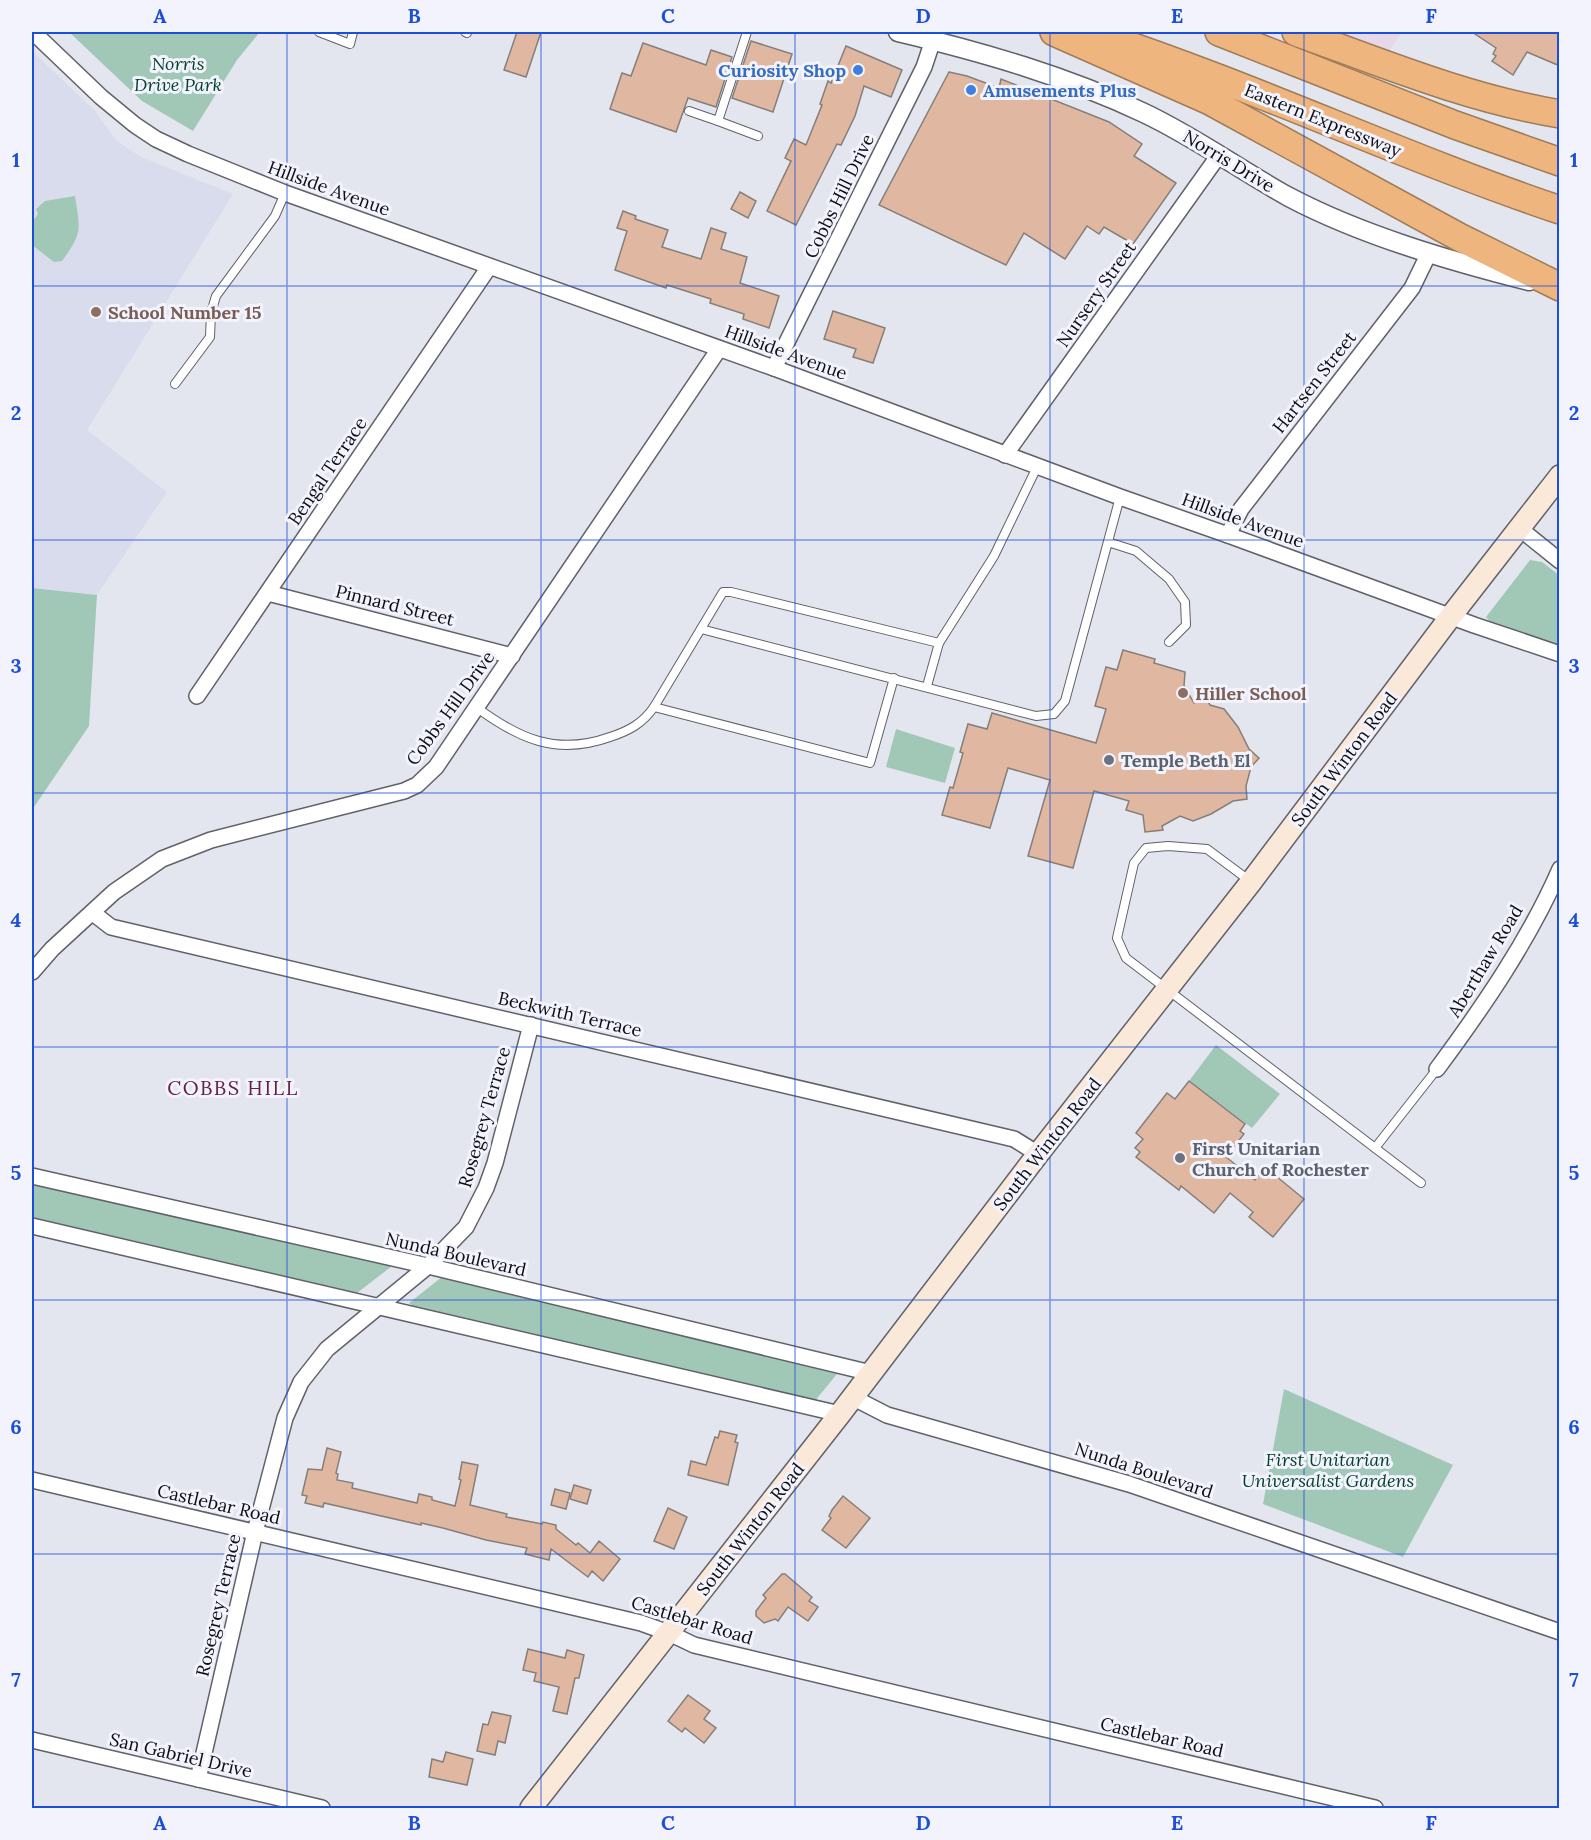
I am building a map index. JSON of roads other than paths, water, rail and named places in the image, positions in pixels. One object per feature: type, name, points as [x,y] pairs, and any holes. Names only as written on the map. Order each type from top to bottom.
[{"type":"highway","points":[[1054,32],[1216,105],[1459,237],[1560,288]]},
{"type":"highway","name":"Eastern Expressway","points":[[1085,32],[1210,74],[1455,173],[1560,210]]},
{"type":"highway","points":[[1219,32],[1455,125],[1560,162]]},
{"type":"highway","points":[[1296,32],[1440,84],[1556,114]]},
{"type":"main road","name":"South Winton Road","points":[[531,1809],[846,1406],[1038,1154],[1168,990],[1560,476]]},
{"type":"street","name":"Hillside Avenue","points":[[33,32],[101,97],[156,139],[188,154],[285,193],[774,368],[1037,467],[1474,626],[1560,654]]},
{"type":"street","name":"Norris Drive","points":[[898,32],[933,40],[1095,92],[1158,120],[1311,208],[1360,228],[1471,267],[1560,288]]},
{"type":"street","name":"Cobbs Hill Drive","points":[[774,368],[924,67],[933,40]]},
{"type":"street","name":"Nursery Street","points":[[1005,455],[1219,154]]},
{"type":"street","name":"Hartsen Street","points":[[1228,535],[1241,509],[1412,288],[1429,253]]},
{"type":"street","name":"Bengal Terrace","points":[[197,696],[489,267]]},
{"type":"street","name":"Cobbs Hill Drive","points":[[32,972],[52,949],[114,892],[162,859],[211,840],[404,791],[417,785],[436,767],[719,349]]},
{"type":"street","points":[[1519,528],[1560,561]]},
{"type":"street","name":"Pinnard Street","points":[[268,593],[512,656]]},
{"type":"street","name":"Aberthaw Road","points":[[1437,1069],[1472,1021],[1522,942],[1560,869]]},
{"type":"street","name":"Beckwith Terrace","points":[[93,913],[111,927],[1014,1139],[1038,1154]]},
{"type":"street","name":"Rosegrey Terrace","points":[[198,1779],[255,1532],[285,1418],[301,1382],[327,1349],[428,1266],[466,1227],[486,1188],[503,1135],[531,1025]]},
{"type":"street","name":"Nunda Boulevard","points":[[32,1176],[428,1266],[871,1373]]},
{"type":"street","name":"Nunda Boulevard","points":[[32,1226],[378,1307],[886,1414],[1129,1484],[1560,1632]]},
{"type":"street","name":"Castlebar Road","points":[[32,1480],[641,1623],[694,1645],[1375,1809]]},
{"type":"street","name":"San Gabriel Drive","points":[[32,1740],[322,1809]]},
{"type":"lane","points":[[319,32],[350,45],[352,32]]},
{"type":"lane","points":[[718,121],[747,32]]},
{"type":"lane","points":[[689,111],[758,136]]},
{"type":"lane","points":[[175,384],[210,337],[211,313],[216,296],[275,216],[285,193]]},
{"type":"lane","points":[[927,686],[939,643],[994,556],[1037,467]]},
{"type":"lane","points":[[701,629],[1036,716],[1054,714],[1065,701],[1120,497]]},
{"type":"lane","points":[[1108,542],[1136,551],[1169,579],[1185,602],[1186,625],[1169,642]]},
{"type":"lane","points":[[476,708],[521,735],[553,746],[589,744],[629,730],[646,719],[723,592],[731,592],[939,643]]},
{"type":"lane","points":[[654,707],[870,763],[894,678]]},
{"type":"lane","points":[[1251,882],[1207,849],[1168,846],[1146,849],[1134,864],[1117,938],[1126,958],[1420,1183]]},
{"type":"lane","points":[[1376,1149],[1437,1069]]},
{"type":"place","name":"Curiosity Shop","points":[[858,70]]},
{"type":"place","name":"Amusements Plus","points":[[971,90]]},
{"type":"place","name":"School Number 15","points":[[96,312]]},
{"type":"place","name":"Hiller School","points":[[1183,693]]},
{"type":"place","name":"Temple Beth El","points":[[1109,760]]},
{"type":"place","name":"First Unitarian Church of Rochester","points":[[1180,1158]]},
{"type":"district","name":"COBBS HILL","points":[[233,1087]]},
{"type":"park label","name":"Norris Drive Park","points":[[178,73]]},
{"type":"park label","name":"First Unitarian Universalist Gardens","points":[[1328,1469]]}]
